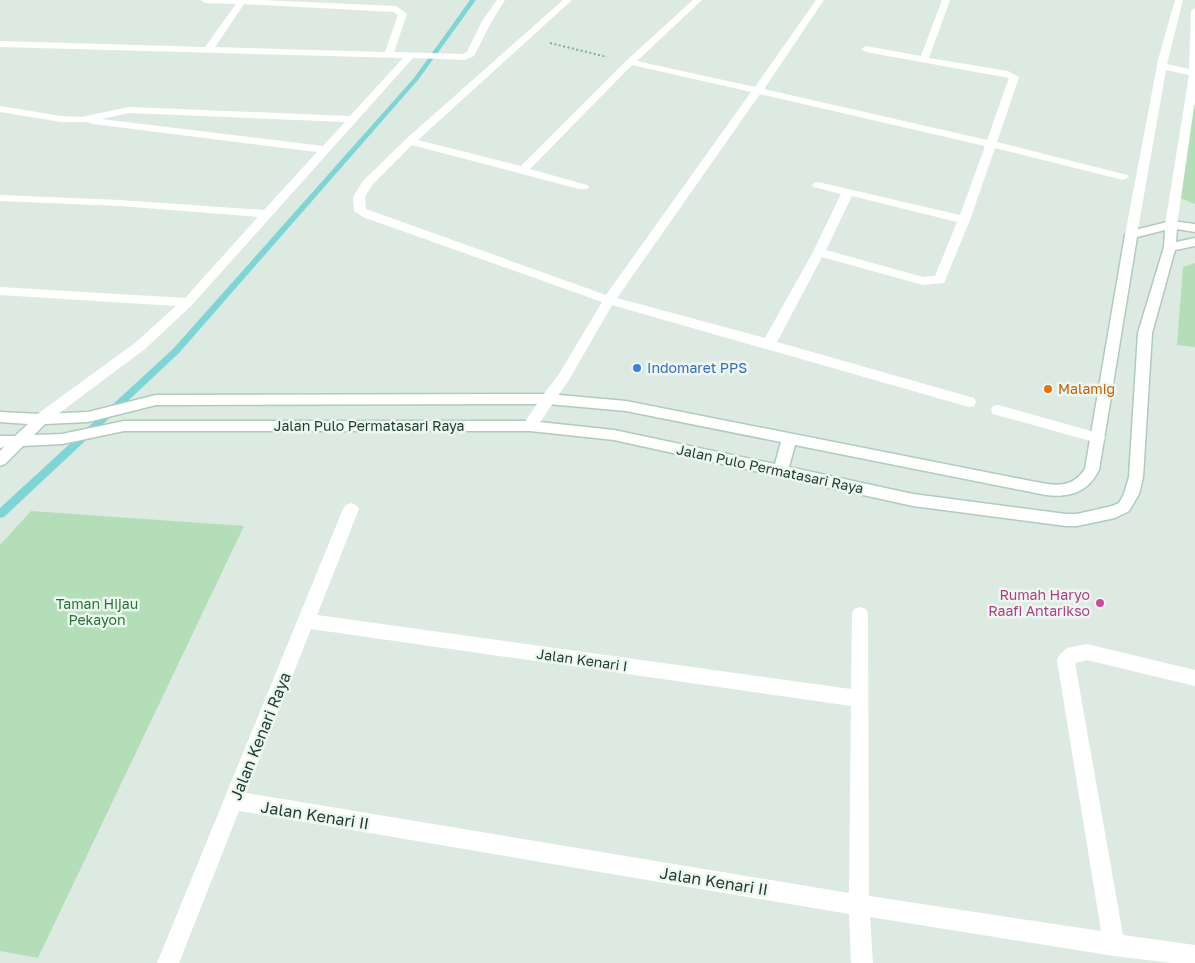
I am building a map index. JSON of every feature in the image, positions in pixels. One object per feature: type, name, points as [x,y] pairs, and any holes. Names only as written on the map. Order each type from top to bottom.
[{"type":"street","points":[[206,0],[396,9],[403,14],[388,56]]},
{"type":"street","points":[[0,44],[454,57],[470,55],[487,21],[501,0]]},
{"type":"street","points":[[568,0],[410,141],[367,183],[362,191],[359,204],[363,214],[608,300],[770,344],[969,402]]},
{"type":"street","points":[[523,170],[630,62],[698,0]]},
{"type":"street","points":[[530,426],[564,377],[608,300],[820,0]]},
{"type":"street","points":[[924,60],[946,0]]},
{"type":"street","name":"Jalan Pulo Permatasari Raya","points":[[0,417],[41,419],[88,417],[156,400],[548,399],[626,406],[789,440],[1055,491],[1072,489],[1086,480],[1092,470],[1134,213],[1162,66],[1179,0]]},
{"type":"street","points":[[208,50],[243,1]]},
{"type":"street","name":"Jalan Pulo Permatasari Raya","points":[[0,442],[62,440],[124,426],[530,426],[614,435],[913,500],[1066,520],[1085,519],[1115,512],[1124,507],[1136,477],[1146,333],[1170,247],[1171,225],[1194,73],[1195,11]]},
{"type":"street","points":[[819,252],[923,281],[933,282],[940,280],[1014,85],[1014,78],[1008,74],[866,48]]},
{"type":"street","points":[[0,460],[41,419],[135,350],[188,302],[410,56]]},
{"type":"street","points":[[630,62],[991,144],[1123,177]]},
{"type":"street","points":[[1162,66],[1194,73]]},
{"type":"street","points":[[0,109],[61,119],[327,150]]},
{"type":"street","points":[[82,120],[129,110],[352,119]]},
{"type":"street","points":[[410,141],[583,187]]},
{"type":"street","points":[[818,185],[964,220]]},
{"type":"street","points":[[770,344],[819,252],[848,192]]},
{"type":"street","points":[[0,198],[120,203],[269,214]]},
{"type":"street","points":[[1131,235],[1171,225],[1195,228]]},
{"type":"street","points":[[1170,247],[1195,242]]},
{"type":"street","points":[[0,291],[188,302]]},
{"type":"street","points":[[998,410],[1098,438]]},
{"type":"street","points":[[780,471],[789,440]]},
{"type":"street","name":"Jalan Kenari Raya","points":[[168,963],[351,509]]},
{"type":"street","points":[[860,614],[859,905],[862,963]]},
{"type":"street","name":"Jalan Kenari I","points":[[305,621],[860,699]]},
{"type":"street","points":[[1114,945],[1066,660],[1073,654],[1087,652],[1195,678]]},
{"type":"street","name":"Jalan Kenari II","points":[[234,801],[859,905],[1195,956]]},
{"type":"path","points":[[527,38],[630,62]]},
{"type":"green space","points":[[1188,104],[1195,105],[1195,204],[1178,197]]},
{"type":"green space","points":[[1195,263],[1195,347],[1177,345],[1183,267]]},
{"type":"green space","name":"Taman Hijau Pekayon","points":[[31,511],[244,526],[38,958],[0,951],[0,545]]},
{"type":"waterway","points":[[0,514],[176,351],[416,79],[473,0]]},
{"type":"place","name":"Indomaret PPS","points":[[637,368]]},
{"type":"place","name":"Malamig","points":[[1048,389]]},
{"type":"place","name":"Rumah Haryo Raafi Antarikso","points":[[1100,603]]}]
